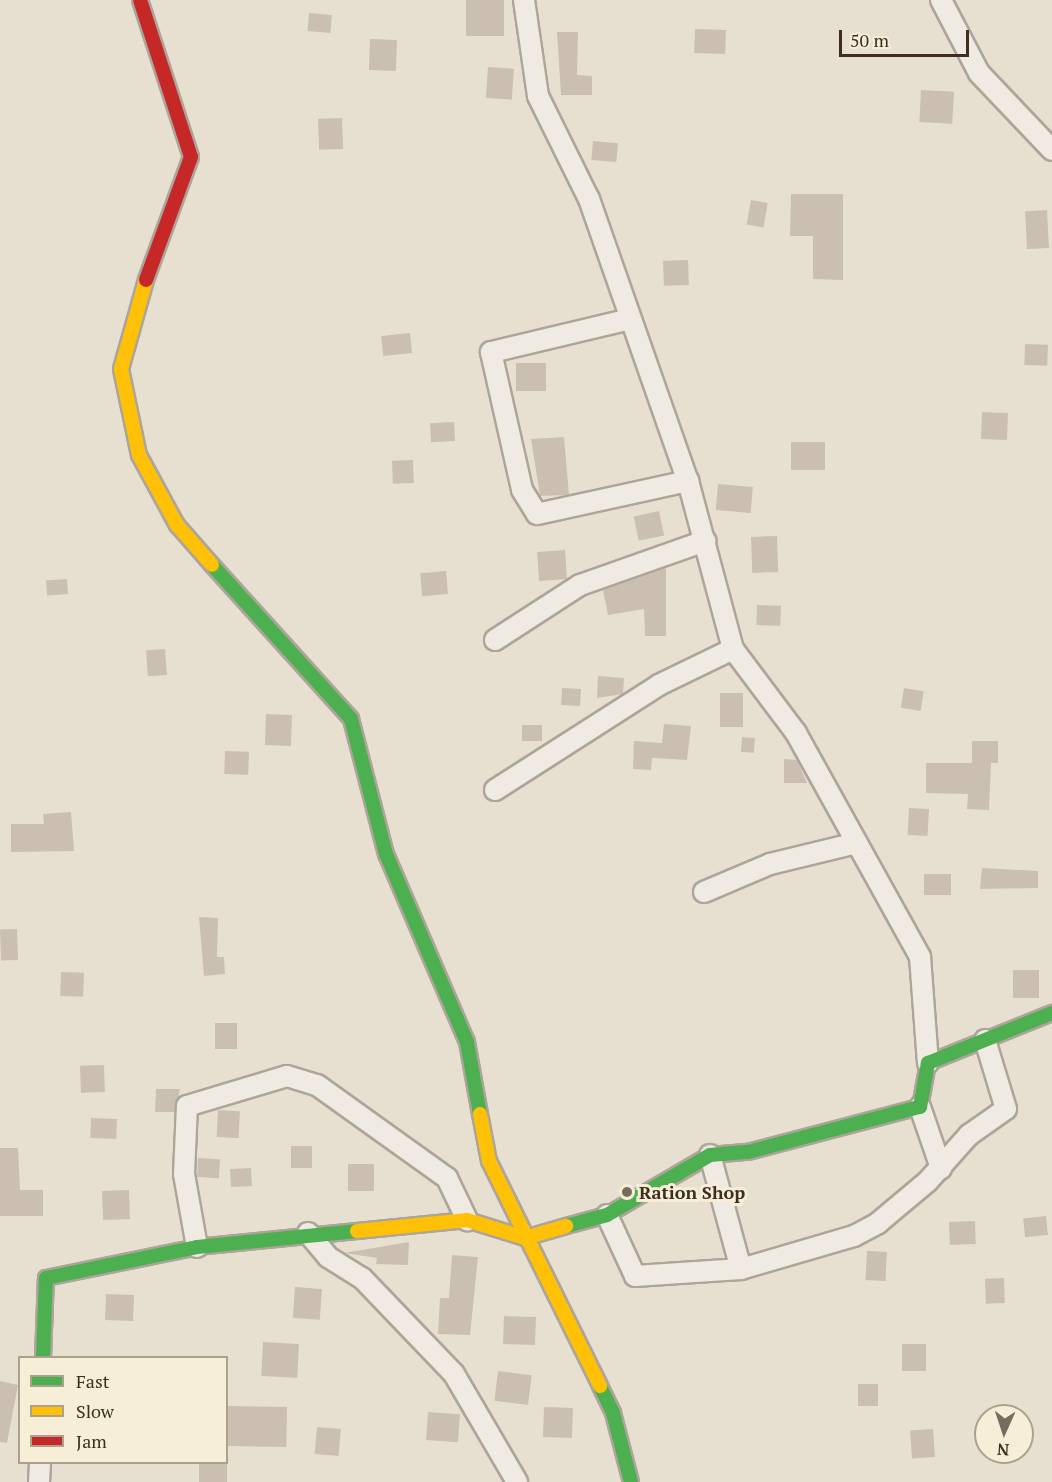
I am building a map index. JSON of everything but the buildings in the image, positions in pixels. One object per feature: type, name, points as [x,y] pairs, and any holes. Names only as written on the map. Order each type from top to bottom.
[{"type":"street","points":[[140,0],[191,157],[129,324],[121,369],[139,455],[177,525],[351,719],[386,855],[467,1042],[489,1161],[613,1413],[632,1482]]},
{"type":"street","points":[[524,0],[538,96],[589,199],[688,482],[733,649],[796,733],[920,957],[928,1063],[920,1107],[941,1168]]},
{"type":"street","points":[[941,0],[979,73],[1052,150]]},
{"type":"street","points":[[630,319],[491,351],[522,490],[537,514],[688,482]]},
{"type":"street","points":[[495,640],[580,585],[705,541]]},
{"type":"street","points":[[495,790],[659,685],[733,649]]},
{"type":"street","points":[[704,892],[770,864],[856,843]]},
{"type":"street","points":[[928,1063],[1052,1013]]},
{"type":"street","points":[[607,1215],[635,1276],[741,1269],[854,1236],[878,1223],[941,1168],[969,1135],[1006,1109],[985,1040]]},
{"type":"street","points":[[197,1247],[184,1174],[187,1106],[287,1076],[317,1085],[447,1178],[467,1220]]},
{"type":"street","points":[[43,1356],[46,1278],[197,1247],[308,1233],[467,1220],[525,1238],[607,1215],[710,1155],[748,1152],[920,1107]]},
{"type":"street","points":[[710,1155],[741,1269]]},
{"type":"street","points":[[308,1233],[328,1257],[362,1278],[454,1374],[517,1482]]},
{"type":"street","points":[[39,1482],[40,1464]]},
{"type":"traffic: fast","points":[[212,565],[351,719],[386,854],[467,1042],[480,1114]]},
{"type":"traffic: fast","points":[[566,1226],[607,1215],[710,1155],[748,1152],[920,1107],[928,1063],[1052,1013]]},
{"type":"traffic: fast","points":[[43,1356],[46,1278],[197,1247],[357,1231]]},
{"type":"traffic: fast","points":[[600,1386],[613,1413],[631,1482]]},
{"type":"traffic: slow","points":[[146,280],[121,369],[139,455],[177,525],[212,565]]},
{"type":"traffic: slow","points":[[480,1114],[489,1161],[600,1386]]},
{"type":"traffic: slow","points":[[357,1231],[467,1220],[525,1238],[566,1226]]},
{"type":"traffic: jam","points":[[140,0],[191,157],[146,280]]},
{"type":"place","name":"Ration Shop","points":[[627,1192]]}]
